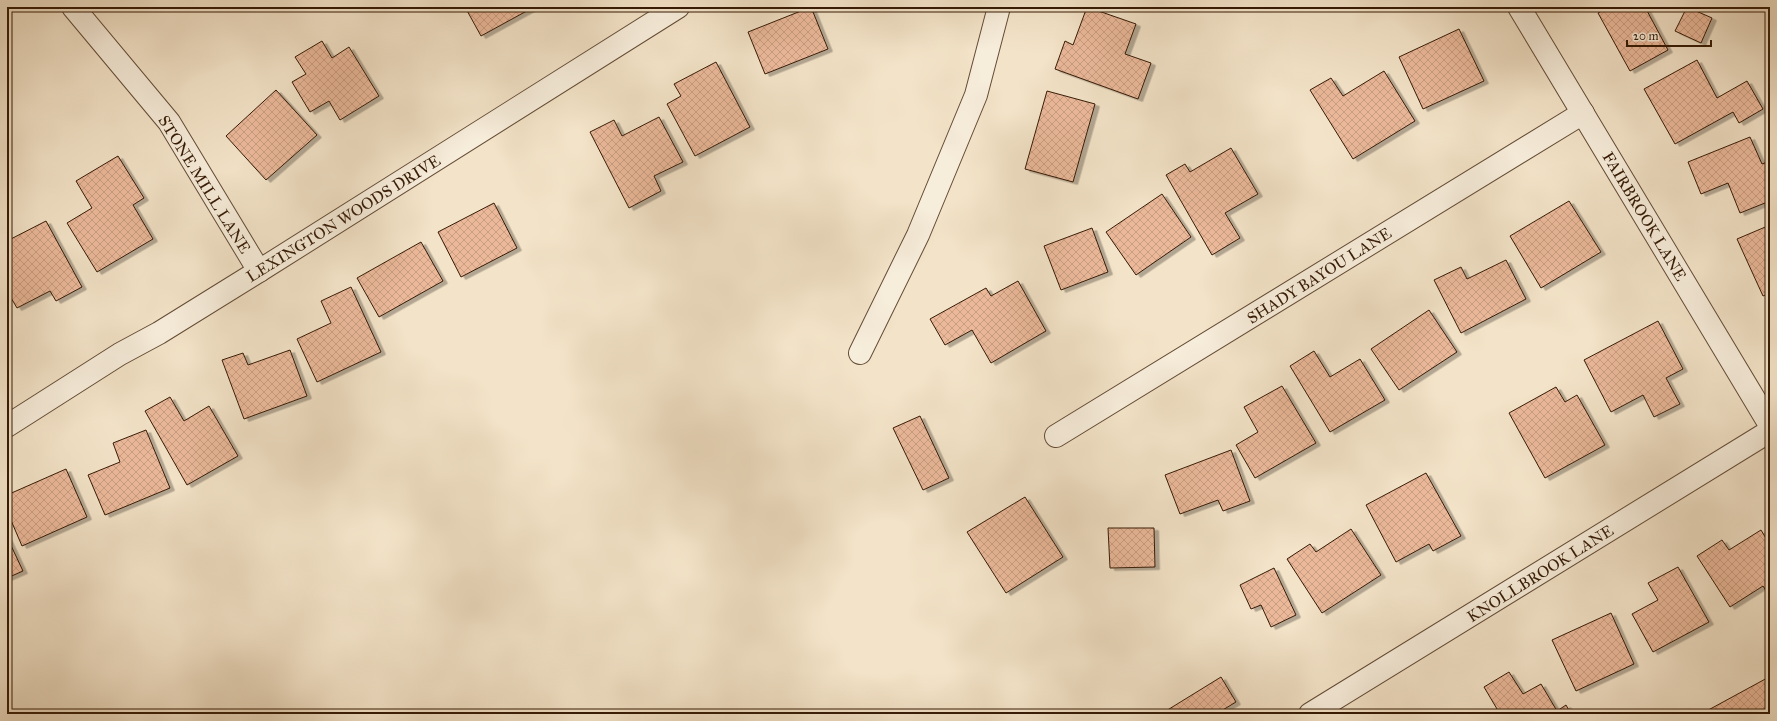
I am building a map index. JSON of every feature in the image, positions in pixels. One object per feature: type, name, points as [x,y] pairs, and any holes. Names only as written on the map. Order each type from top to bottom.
[{"type":"street","name":"STONE MILL LANE","points":[[72,7],[169,122],[259,271]]},
{"type":"street","name":"LEXINGTON WOODS DRIVE","points":[[7,426],[120,354],[159,333],[259,271],[678,7]]},
{"type":"street","points":[[860,353],[918,235],[976,95],[999,7]]},
{"type":"street","name":"FAIRBROOK LANE","points":[[1519,7],[1770,425]]},
{"type":"street","name":"SHADY BAYOU LANE","points":[[1056,436],[1583,113]]},
{"type":"street","name":"KNOLLBROOK LANE","points":[[1310,714],[1770,431]]},
{"type":"building","points":[[465,7],[534,7],[481,36]]},
{"type":"building","points":[[811,7],[828,49],[765,74],[748,32]]},
{"type":"building","points":[[1087,7],[1136,24],[1125,54],[1151,63],[1138,99],[1055,69],[1065,41],[1073,45]]},
{"type":"building","points":[[1609,7],[1645,7],[1668,50],[1630,71],[1598,13]]},
{"type":"building","points":[[1687,7],[1712,18],[1701,43],[1675,31]]},
{"type":"building","points":[[1459,29],[1484,81],[1423,109],[1399,57]]},
{"type":"building","points":[[322,41],[332,58],[349,47],[379,96],[340,120],[329,101],[310,112],[292,82],[306,74],[295,57]]},
{"type":"building","points":[[1697,60],[1717,98],[1747,81],[1763,109],[1739,123],[1733,112],[1675,144],[1644,89]]},
{"type":"building","points":[[716,62],[750,127],[695,156],[667,104],[681,96],[674,84]]},
{"type":"building","points":[[1384,71],[1415,121],[1353,159],[1310,90],[1331,78],[1343,96]]},
{"type":"building","points":[[276,90],[317,135],[266,180],[226,136]]},
{"type":"building","points":[[1047,91],[1095,104],[1073,182],[1025,169]]},
{"type":"building","points":[[659,117],[683,162],[654,176],[661,191],[629,208],[590,132],[614,120],[622,136]]},
{"type":"building","points":[[1750,137],[1762,164],[1770,161],[1770,201],[1740,213],[1728,183],[1701,194],[1688,162]]},
{"type":"building","points":[[1231,148],[1258,194],[1225,213],[1240,238],[1212,255],[1166,175],[1185,164],[1190,172]]},
{"type":"building","points":[[118,156],[144,198],[133,205],[153,239],[97,272],[67,223],[92,208],[76,181]]},
{"type":"building","points":[[1162,194],[1191,237],[1136,275],[1106,232]]},
{"type":"building","points":[[1569,201],[1601,252],[1541,288],[1510,236]]},
{"type":"building","points":[[494,203],[517,248],[461,277],[438,232]]},
{"type":"building","points":[[46,221],[82,287],[56,301],[50,291],[17,308],[7,291],[7,241]]},
{"type":"building","points":[[1770,225],[1770,293],[1763,296],[1737,239]]},
{"type":"building","points":[[1092,228],[1108,272],[1061,290],[1044,246]]},
{"type":"building","points":[[421,242],[443,281],[379,317],[357,278]]},
{"type":"building","points":[[1506,260],[1526,299],[1461,333],[1434,280],[1461,267],[1467,279]]},
{"type":"building","points":[[1018,281],[1046,331],[991,363],[972,330],[945,345],[930,319],[986,288],[991,296]]},
{"type":"building","points":[[351,287],[381,352],[317,382],[297,339],[331,323],[321,301]]},
{"type":"building","points":[[1429,310],[1457,352],[1399,390],[1371,349]]},
{"type":"building","points":[[1658,321],[1683,369],[1666,378],[1680,404],[1654,417],[1643,395],[1611,412],[1584,360]]},
{"type":"building","points":[[290,350],[307,396],[244,419],[222,360],[243,353],[248,365]]},
{"type":"building","points":[[1314,351],[1330,377],[1360,359],[1385,400],[1330,432],[1290,366]]},
{"type":"building","points":[[1282,386],[1316,443],[1255,478],[1236,445],[1258,432],[1244,407]]},
{"type":"building","points":[[1556,387],[1565,402],[1577,395],[1605,445],[1545,478],[1509,413]]},
{"type":"building","points":[[170,397],[184,421],[209,406],[238,456],[187,485],[145,411]]},
{"type":"building","points":[[920,416],[949,478],[923,490],[893,428]]},
{"type":"building","points":[[146,430],[170,488],[105,515],[88,475],[120,462],[113,443]]},
{"type":"building","points":[[1231,450],[1250,501],[1223,511],[1218,500],[1180,514],[1165,475]]},
{"type":"building","points":[[66,469],[87,517],[22,546],[7,511],[7,495]]},
{"type":"building","points":[[1426,473],[1461,536],[1433,551],[1429,544],[1396,562],[1366,505]]},
{"type":"building","points":[[1025,497],[1063,557],[1006,593],[967,532]]},
{"type":"building","points":[[1108,528],[1154,528],[1155,567],[1110,568]]},
{"type":"building","points":[[1351,529],[1381,575],[1322,613],[1287,559],[1310,544],[1316,552]]},
{"type":"building","points":[[1761,530],[1770,545],[1770,597],[1763,586],[1730,607],[1697,556],[1722,540],[1729,550]]},
{"type":"building","points":[[7,537],[23,571],[7,578]]},
{"type":"building","points":[[1678,567],[1709,622],[1653,652],[1632,614],[1658,600],[1648,583]]},
{"type":"building","points":[[1274,568],[1296,615],[1271,627],[1261,605],[1251,609],[1240,585]]},
{"type":"building","points":[[1611,613],[1634,664],[1576,691],[1552,640]]},
{"type":"building","points":[[1509,672],[1523,694],[1541,684],[1557,711],[1566,705],[1571,714],[1500,714],[1484,687]]},
{"type":"building","points":[[1221,677],[1236,702],[1216,714],[1161,714]]},
{"type":"building","points":[[1769,677],[1770,714],[1701,714]]}]
